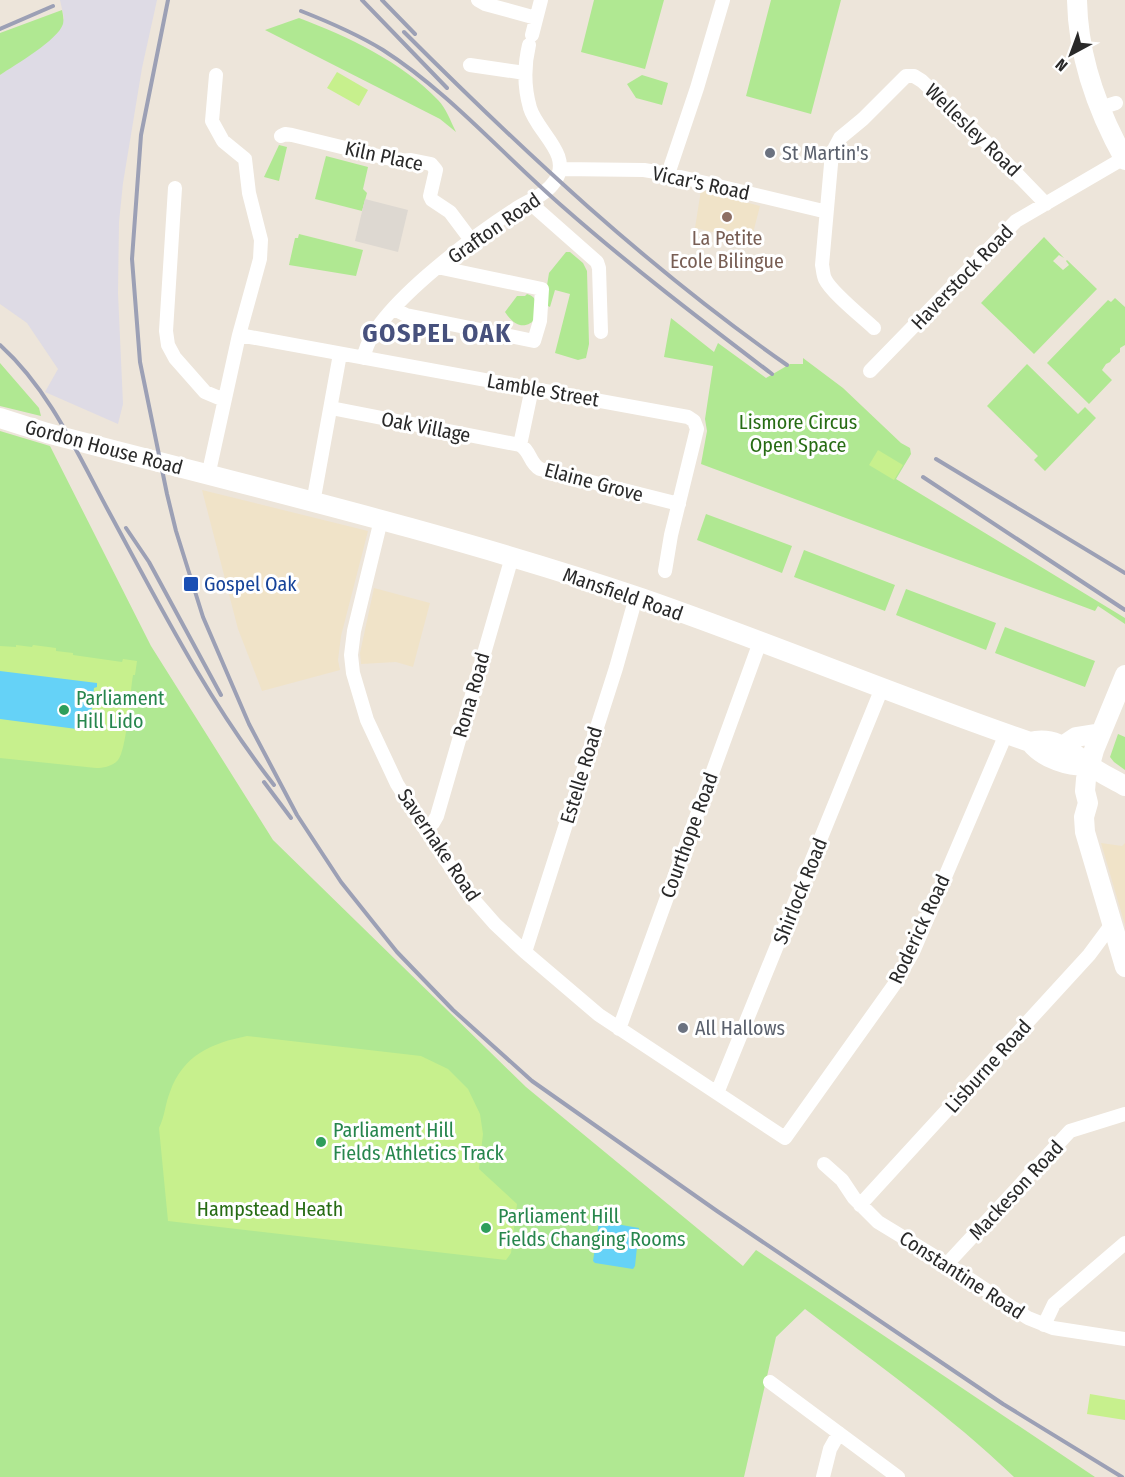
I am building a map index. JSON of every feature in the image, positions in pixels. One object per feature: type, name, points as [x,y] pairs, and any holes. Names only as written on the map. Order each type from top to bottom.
[{"type":"main road","points":[[1077,0],[1082,52],[1115,103],[1125,159]]},
{"type":"main road","name":"Gordon House Road","points":[[0,418],[207,476]]},
{"type":"main road","name":"Mansfield Road","points":[[207,476],[381,520],[512,557],[636,597],[1030,742],[1041,739],[1064,745],[1076,737],[1101,733]]},
{"type":"main road","points":[[1088,804],[1085,791],[1090,766],[1125,675]]},
{"type":"main road","name":"Mansfield Road","points":[[1030,742],[1037,752],[1074,766],[1090,766]]},
{"type":"main road","points":[[1064,745],[1090,766],[1117,781]]},
{"type":"main road","points":[[1117,781],[1100,785],[1088,804],[1084,817],[1086,832],[1125,967]]},
{"type":"street","points":[[478,0],[536,18]]},
{"type":"street","points":[[541,0],[525,73],[526,91],[534,117],[564,166]]},
{"type":"street","points":[[668,174],[723,0]]},
{"type":"street","points":[[470,65],[525,73]]},
{"type":"street","points":[[207,476],[239,335],[260,259],[261,240],[249,193],[245,159],[223,141],[212,121],[216,75]]},
{"type":"street","name":"Wellesley Road","points":[[874,328],[825,280],[822,265],[830,158],[840,138],[863,119],[906,76],[922,81],[1046,204]]},
{"type":"street","name":"Kiln Place","points":[[280,136],[288,134],[399,161],[411,160],[431,164],[436,170],[430,196],[432,200],[450,212],[471,240]]},
{"type":"street","name":"Haverstock Road","points":[[870,371],[1013,223],[1125,159]]},
{"type":"street","name":"Vicar's Road","points":[[564,166],[644,170],[819,210],[826,209]]},
{"type":"street","name":"Grafton Road","points":[[363,358],[371,339],[394,309],[437,267],[513,210],[531,201],[552,185],[564,166]]},
{"type":"street","points":[[175,188],[166,331],[168,345],[175,358],[205,392],[224,400]]},
{"type":"street","points":[[531,201],[597,262],[601,332]]},
{"type":"street","points":[[394,309],[406,315],[534,341],[540,321],[542,289],[437,267]]},
{"type":"street","name":"Lamble Street","points":[[239,335],[688,417],[694,421],[697,429],[671,535],[665,571]]},
{"type":"street","points":[[313,503],[340,354]]},
{"type":"street","points":[[520,445],[532,388]]},
{"type":"street","name":"Oak Village","points":[[331,408],[520,445]]},
{"type":"street","name":"Elaine Grove","points":[[520,445],[526,449],[531,462],[540,469],[679,504]]},
{"type":"street","name":"Savernake Road","points":[[381,520],[354,631],[351,655],[353,673],[367,720],[379,747],[397,784],[425,829],[466,891],[495,924],[582,1002],[619,1029],[785,1138]]},
{"type":"street","name":"Rona Road","points":[[425,829],[433,823],[437,816],[512,557]]},
{"type":"street","name":"Estelle Road","points":[[525,952],[636,597]]},
{"type":"street","name":"Courthope Road","points":[[619,1029],[760,642]]},
{"type":"street","name":"Shirlock Road","points":[[717,1093],[882,688]]},
{"type":"street","name":"Roderick Road","points":[[785,1138],[894,985],[913,952],[1006,734]]},
{"type":"street","name":"Lisburne Road","points":[[860,1205],[1089,955],[1112,924]]},
{"type":"street","name":"Mackeson Road","points":[[947,1264],[1070,1131],[1125,1114]]},
{"type":"street","name":"Constantine Road","points":[[824,1164],[842,1180],[860,1205],[878,1222],[947,1264],[1028,1318],[1044,1325],[1125,1339]]},
{"type":"street","points":[[1044,1325],[1054,1304],[1125,1243]]},
{"type":"street","points":[[770,1382],[898,1477]]},
{"type":"street","points":[[823,1477],[830,1449],[838,1433]]},
{"type":"shaded area","points":[[60,0],[157,0],[142,68],[123,183],[119,222],[118,293],[123,404],[118,424],[45,392],[58,369],[27,323],[0,304],[0,75],[41,47],[58,32],[64,18]]},
{"type":"shaded area","name":"La Petite Ecole Bilingue","points":[[701,190],[760,206],[751,241],[695,228]]},
{"type":"shaded area","points":[[365,199],[408,210],[398,252],[355,241]]},
{"type":"shaded area","points":[[202,490],[368,531],[341,636],[338,660],[340,670],[262,691],[238,629]]},
{"type":"shaded area","points":[[374,588],[430,603],[413,667],[396,662],[361,664],[360,653]]},
{"type":"shaded area","points":[[1101,843],[1122,846],[1125,843],[1125,925]]},
{"type":"green space","points":[[594,0],[664,0],[645,69],[581,52]]},
{"type":"green space","points":[[771,0],[841,0],[811,114],[746,96]]},
{"type":"green space","points":[[62,10],[63,24],[53,37],[0,75],[0,33]]},
{"type":"green space","points":[[299,18],[355,42],[408,74],[441,103],[456,132],[440,119],[265,30]]},
{"type":"green space","points":[[337,72],[368,90],[359,106],[327,88]]},
{"type":"green space","points":[[642,75],[668,83],[662,105],[636,98],[627,84]]},
{"type":"green space","points":[[279,145],[287,147],[279,181],[264,177]]},
{"type":"green space","points":[[326,156],[368,167],[363,189],[367,193],[362,211],[315,199]]},
{"type":"green space","points":[[299,234],[363,250],[356,276],[289,265],[295,238],[298,238]]},
{"type":"green space","points":[[1044,237],[1064,258],[1059,255],[1053,261],[1063,270],[1069,265],[1067,260],[1097,289],[1034,354],[981,303]]},
{"type":"green space","points":[[566,252],[570,252],[583,263],[587,271],[589,344],[586,358],[578,360],[555,353],[570,294],[555,290],[550,307],[544,304],[549,273]]},
{"type":"green space","points":[[527,294],[535,300],[537,317],[529,324],[520,325],[512,321],[505,312],[517,296]]},
{"type":"green space","points":[[1115,298],[1125,307],[1125,345],[1102,370],[1112,380],[1089,404],[1047,363],[1108,300],[1111,302]]},
{"type":"green space","name":"Lismore Circus Open Space","points":[[671,318],[714,352],[718,343],[766,378],[790,364],[803,364],[803,358],[843,388],[901,443],[910,448],[911,454],[896,479],[1125,618],[1125,624],[1098,606],[1095,611],[701,464],[707,431],[705,419],[713,366],[664,357]]},
{"type":"green space","points":[[0,363],[39,408],[41,416],[0,406]]},
{"type":"green space","points":[[1027,364],[1078,414],[1085,407],[1096,418],[1045,471],[1034,460],[1038,456],[987,406]]},
{"type":"green space","name":"Hampstead Heath","points":[[0,431],[50,446],[151,646],[273,840],[526,1087],[743,1266],[756,1250],[1095,1477],[1014,1477],[939,1411],[805,1309],[776,1337],[744,1477],[0,1477]]},
{"type":"green space","points":[[878,450],[903,465],[894,480],[869,465]]},
{"type":"green space","points":[[706,514],[792,546],[782,573],[697,540]]},
{"type":"green space","points":[[804,550],[895,585],[885,611],[794,577]]},
{"type":"green space","points":[[906,589],[996,623],[986,650],[896,615]]},
{"type":"green space","points":[[1005,627],[1095,661],[1085,687],[995,653]]},
{"type":"green space","name":"Parliament Hill Lido","points":[[16,645],[56,648],[56,651],[73,653],[73,655],[122,662],[123,659],[137,661],[124,744],[116,762],[96,768],[0,758],[0,646],[16,647]]},
{"type":"green space","points":[[1118,734],[1125,737],[1125,770],[1110,757]]},
{"type":"green space","name":"Parliament Hill Fields Athletics Track","points":[[247,1036],[421,1056],[448,1069],[468,1089],[480,1114],[483,1134],[479,1169],[517,1204],[511,1253],[506,1260],[168,1221],[159,1128],[170,1092],[183,1069],[200,1053],[222,1042]]},
{"type":"green space","points":[[1090,1394],[1125,1400],[1125,1420],[1087,1414]]},
{"type":"water","points":[[0,671],[97,683],[97,687],[94,688],[90,726],[92,731],[0,719]]},
{"type":"water","points":[[599,1221],[639,1228],[633,1269],[593,1261]]},
{"type":"railway","points":[[168,0],[141,135],[132,259],[140,362],[176,531],[203,617],[249,724],[297,815],[341,882],[397,952],[453,1010],[532,1081],[717,1211],[1003,1404],[1122,1477]]},
{"type":"railway","points":[[362,0],[447,88]]},
{"type":"railway","points":[[382,0],[415,34]]},
{"type":"railway","points":[[0,29],[53,6]]},
{"type":"railway","points":[[301,11],[383,50],[431,85],[587,228],[772,374]]},
{"type":"railway","points":[[404,32],[588,207],[685,288],[787,365]]},
{"type":"railway","points":[[0,345],[34,382],[62,424],[186,652],[228,720],[274,785]]},
{"type":"railway","points":[[936,459],[1125,573]]},
{"type":"railway","points":[[923,477],[1125,610]]},
{"type":"railway","points":[[126,528],[149,562],[221,695]]},
{"type":"railway","points":[[264,782],[291,818]]},
{"type":"place","name":"St Martin's","points":[[770,153]]},
{"type":"place","name":"La Petite Ecole Bilingue","points":[[727,217]]},
{"type":"place","name":"Gospel Oak","points":[[191,584]]},
{"type":"place","name":"Parliament Hill Lido","points":[[64,710]]},
{"type":"place","name":"All Hallows","points":[[683,1028]]},
{"type":"place","name":"Parliament Hill Fields Athletics Track","points":[[321,1142]]},
{"type":"place","name":"Parliament Hill Fields Changing Rooms","points":[[486,1228]]},
{"type":"district","name":"GOSPEL OAK","points":[[437,333]]}]
